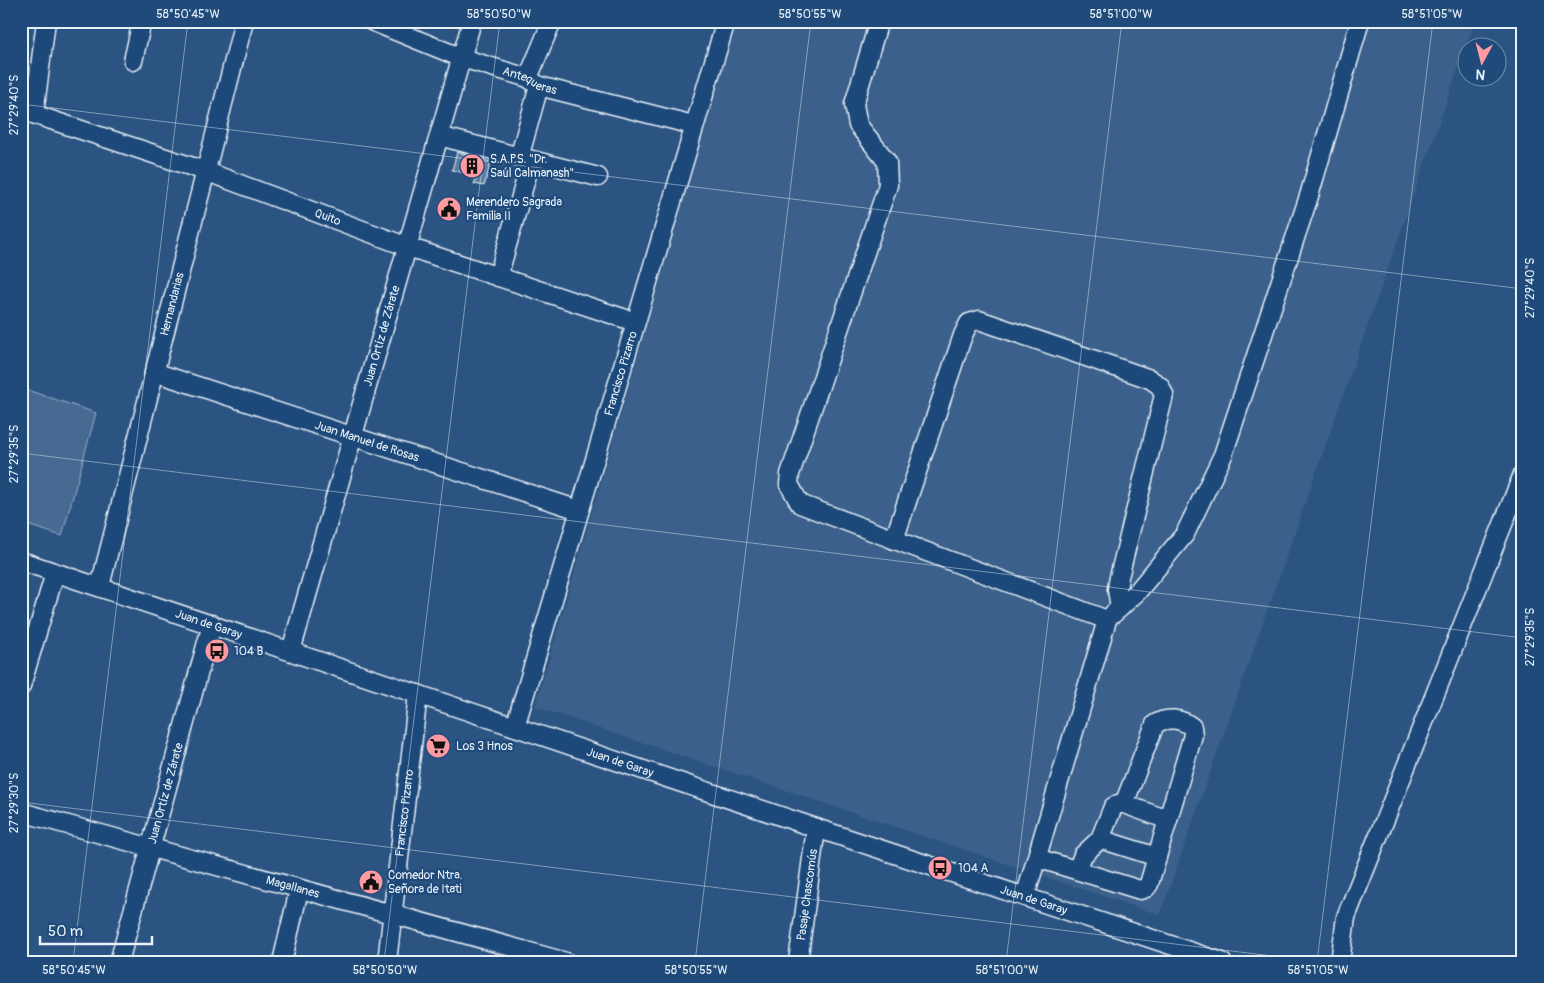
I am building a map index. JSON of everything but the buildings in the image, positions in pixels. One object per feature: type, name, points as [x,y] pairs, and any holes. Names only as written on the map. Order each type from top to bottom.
[{"type":"street","points":[[28,112],[46,21]]},
{"type":"street","points":[[133,61],[142,21]]},
{"type":"street","name":"Hernandarias","points":[[100,586],[244,21]]},
{"type":"street","name":"Antequeras","points":[[371,21],[462,58],[533,82],[693,125]]},
{"type":"street","name":"Juan Ortíz de Zárate","points":[[291,650],[472,21]]},
{"type":"street","points":[[498,277],[525,159],[533,82],[552,21]]},
{"type":"street","name":"Francisco Pizarro","points":[[515,727],[693,125],[726,21]]},
{"type":"street","points":[[879,21],[854,104],[858,125],[887,162],[888,185],[790,474],[789,484],[800,504],[894,540],[1113,614]]},
{"type":"street","points":[[1113,614],[1138,592],[1185,534],[1223,455],[1309,196],[1360,21]]},
{"type":"street","name":"Quito","points":[[28,112],[205,171],[408,247],[635,322]]},
{"type":"street","points":[[439,136],[598,176]]},
{"type":"street","points":[[894,540],[963,335],[969,323],[979,320],[1150,379],[1160,386],[1164,395],[1119,577],[1113,614],[1025,897]]},
{"type":"street","name":"Juan Manuel de Rosas","points":[[154,372],[579,510]]},
{"type":"street","points":[[1340,962],[1346,917],[1523,474]]},
{"type":"street","name":"Juan de Garay","points":[[21,561],[1222,962]]},
{"type":"street","points":[[21,686],[55,573]]},
{"type":"street","name":"Juan Ortíz de Zárate","points":[[119,962],[212,624]]},
{"type":"street","name":"Francisco Pizarro","points":[[386,962],[418,694]]},
{"type":"street","points":[[1037,858],[1140,890],[1146,888],[1149,884],[1193,735],[1192,727],[1185,721],[1168,719],[1155,724],[1124,804]]},
{"type":"street","points":[[1077,870],[1083,855],[1100,839],[1113,807],[1118,804],[1124,804],[1168,820]]},
{"type":"street","name":"Magallanes","points":[[21,812],[566,962]]},
{"type":"street","name":"Pasaje Chascomús","points":[[798,962],[816,828]]},
{"type":"street","points":[[1100,839],[1157,857]]},
{"type":"street","points":[[282,962],[299,890]]},
{"type":"shaded area","points":[[736,21],[1475,21],[1469,38],[1456,38],[1456,75],[1160,915],[535,707]]},
{"type":"shaded area","points":[[21,388],[96,413],[62,536],[21,523]]},
{"type":"place","name":"S.A.P.S. \"Dr. Saúl Calmanash\"","points":[[472,166]]},
{"type":"place","name":"Merendero Sagrada Familia II","points":[[449,209]]},
{"type":"place","name":"104 B","points":[[217,651]]},
{"type":"place","name":"Los 3 Hnos","points":[[438,746]]},
{"type":"place","name":"104 A","points":[[940,868]]},
{"type":"place","name":"Comedor Ntra. Señora de Itati","points":[[371,882]]}]
